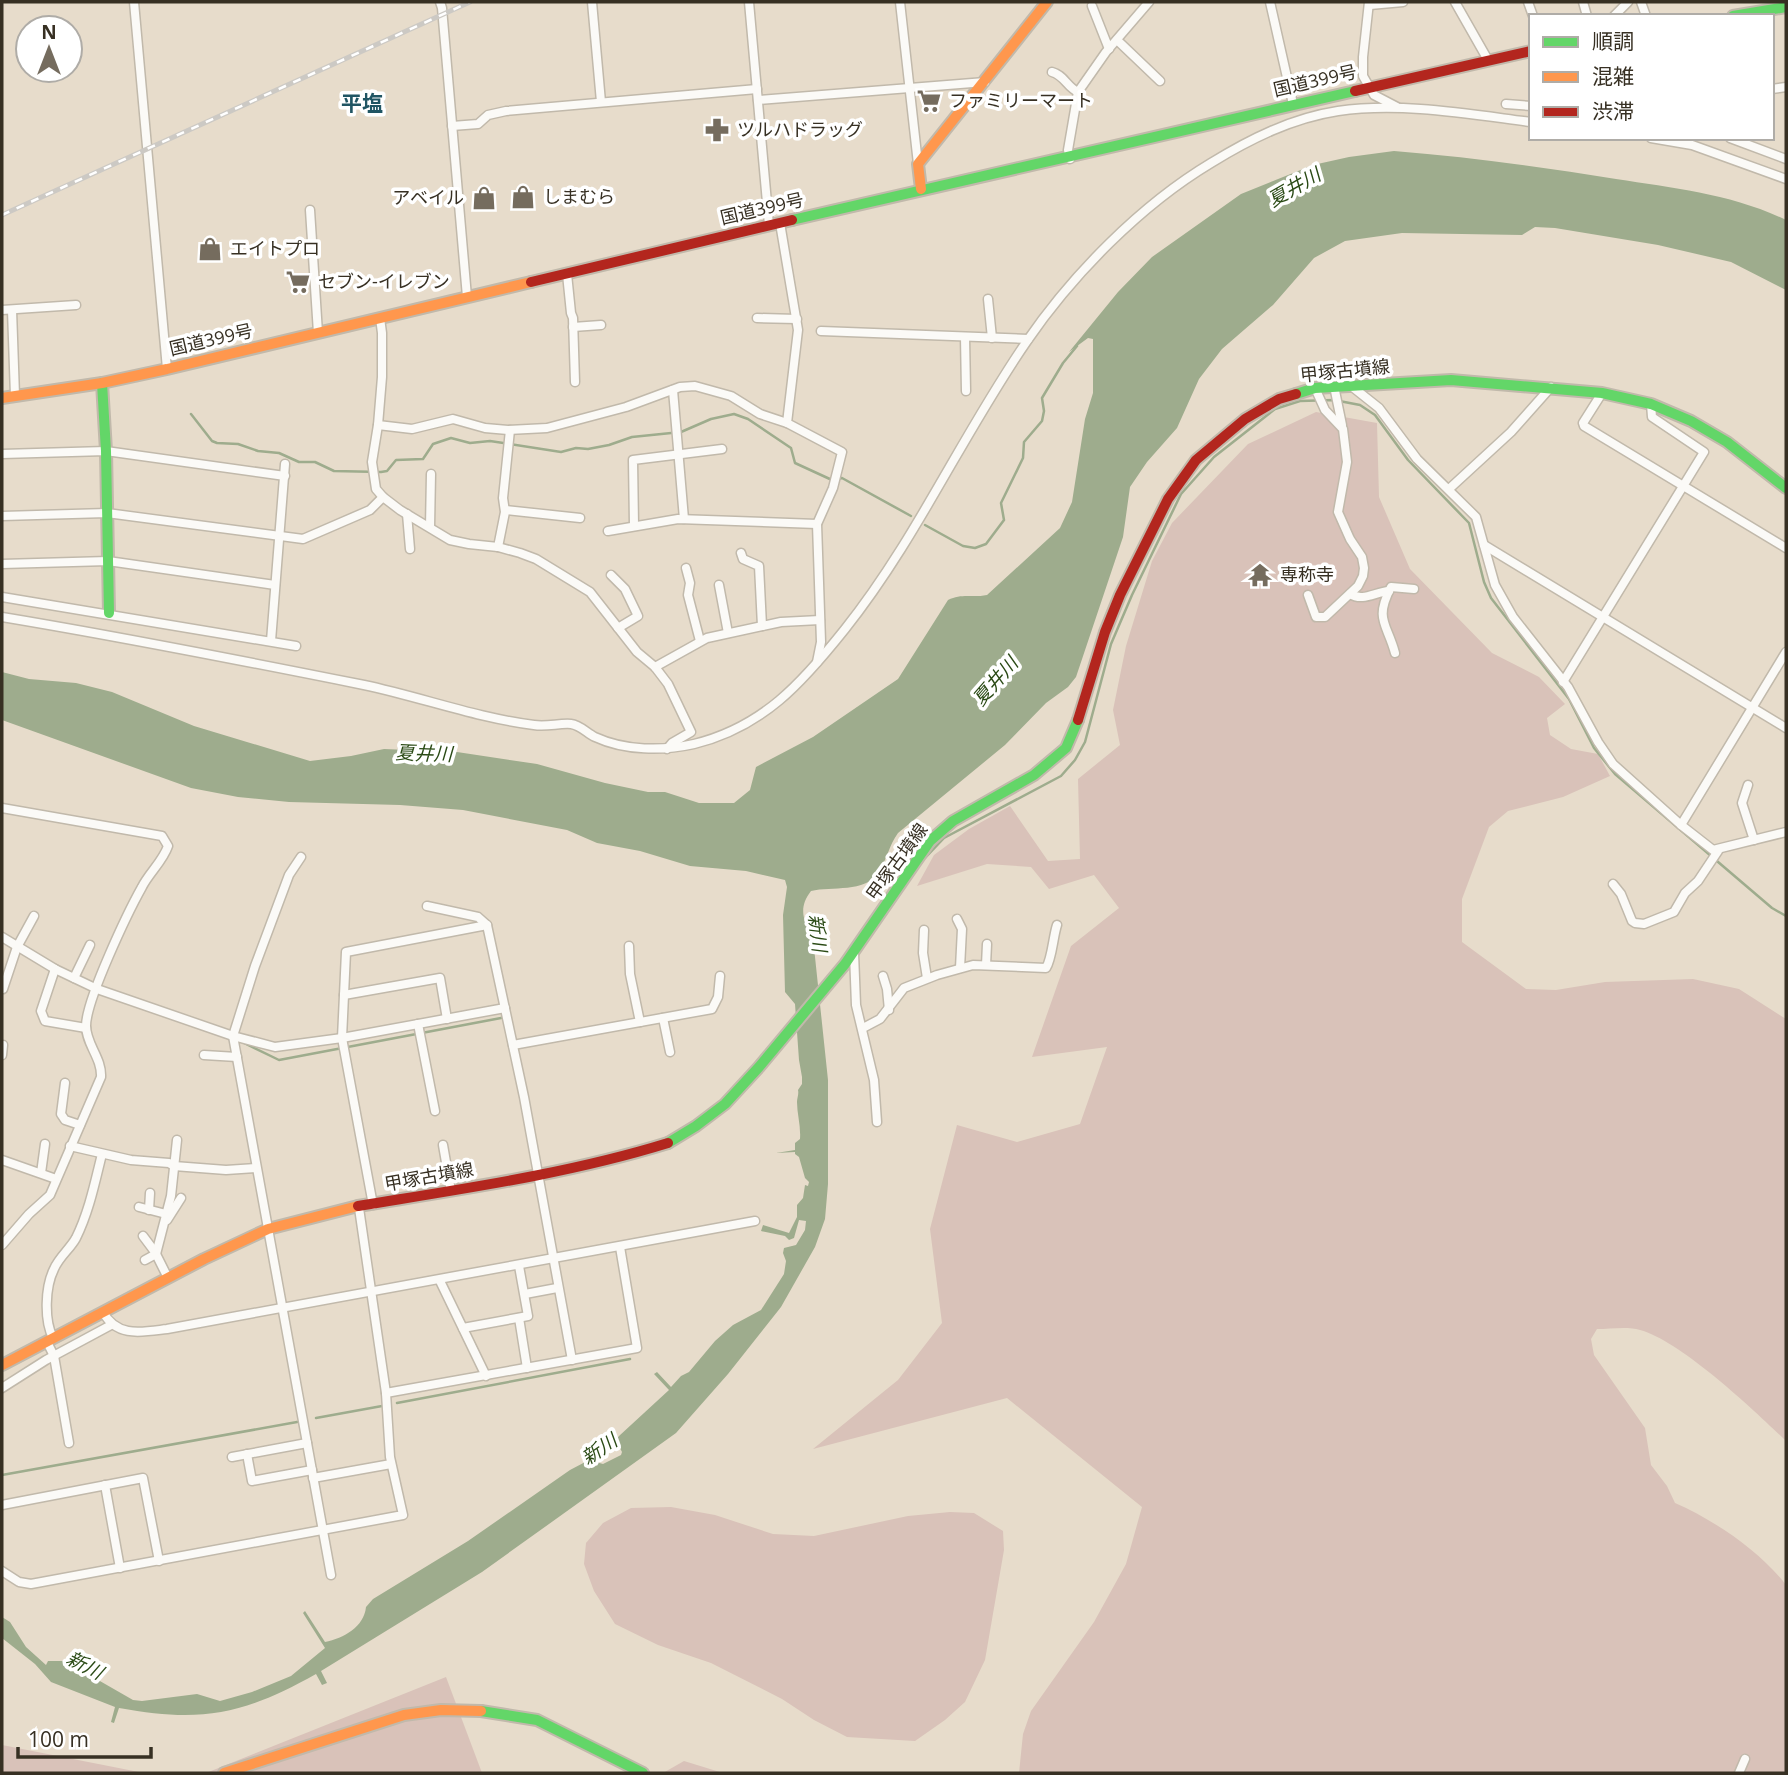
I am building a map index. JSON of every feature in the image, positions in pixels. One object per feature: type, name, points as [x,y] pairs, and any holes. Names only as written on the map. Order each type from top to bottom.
[{"type":"main road","points":[[921,189],[918,164],[1047,2]]},
{"type":"main road","points":[[1745,14],[1786,7]]},
{"type":"main road","name":"国道399号","points":[[2,398],[102,383],[167,369],[921,189],[1529,51]]},
{"type":"main road","name":"甲塚古墳線","points":[[2,1366],[216,1253],[268,1229],[325,1213],[451,1191],[636,1153],[671,1142],[725,1104],[854,953],[916,859],[940,831],[1034,775],[1066,748],[1080,718],[1105,632],[1120,595],[1168,499],[1196,460],[1245,419],[1279,399],[1350,385],[1451,380],[1602,393],[1651,404],[1710,432],[1748,457],[1786,488]]},
{"type":"main road","points":[[102,383],[109,613]]},
{"type":"main road","points":[[224,1773],[404,1715],[441,1710],[479,1711],[537,1720],[629,1770],[643,1773]]},
{"type":"street","points":[[134,2],[167,369]]},
{"type":"street","points":[[440,2],[467,297]]},
{"type":"street","points":[[592,2],[601,102]]},
{"type":"street","points":[[749,2],[774,224],[798,330],[787,423]]},
{"type":"street","points":[[900,2],[918,164]]},
{"type":"street","points":[[1069,157],[1079,92],[1109,49],[1149,2]]},
{"type":"street","points":[[1270,2],[1293,104]]},
{"type":"street","points":[[1401,109],[1374,95],[1367,86],[1363,76],[1363,57],[1370,3],[1403,2]]},
{"type":"street","points":[[1455,2],[1488,60]]},
{"type":"street","points":[[1092,6],[1109,49]]},
{"type":"street","points":[[1117,40],[1160,81]]},
{"type":"street","points":[[1052,72],[1060,75],[1070,88],[1079,92]]},
{"type":"street","points":[[758,100],[985,82]]},
{"type":"street","points":[[452,126],[478,124],[496,112],[757,89]]},
{"type":"street","points":[[1506,104],[1529,106]]},
{"type":"street","points":[[2,617],[378,688],[520,723],[556,727],[571,724],[613,743],[647,749],[667,749],[721,736],[765,713],[816,666],[875,591],[1028,339],[1090,263],[1139,216],[1201,169],[1248,140],[1302,119],[1358,109],[1401,109],[1529,122]]},
{"type":"street","points":[[1663,140],[1692,145],[1786,179]]},
{"type":"street","points":[[1735,140],[1786,159]]},
{"type":"street","points":[[310,210],[318,333]]},
{"type":"street","points":[[567,274],[575,382]]},
{"type":"street","points":[[988,299],[992,338]]},
{"type":"street","points":[[2,310],[76,305]]},
{"type":"street","points":[[12,310],[15,396]]},
{"type":"street","points":[[380,318],[382,377],[372,466],[376,489],[407,514],[450,540],[498,547],[536,559],[590,592],[644,660],[655,667],[668,684],[691,732],[667,749]]},
{"type":"street","points":[[757,318],[797,319]]},
{"type":"street","points":[[573,327],[601,325]]},
{"type":"street","points":[[821,331],[1028,339]]},
{"type":"street","points":[[965,337],[966,391]]},
{"type":"street","points":[[1350,385],[1379,408],[1417,459],[1476,517],[1500,595],[1513,617],[1563,682],[1613,764],[1715,855]]},
{"type":"street","points":[[378,425],[412,429],[453,419],[485,428],[547,428],[626,407],[673,390],[695,386],[731,396],[760,414],[787,423],[842,452],[833,488],[817,524],[821,642],[816,666]]},
{"type":"street","points":[[1449,489],[1511,432],[1551,387]]},
{"type":"street","points":[[673,390],[684,519]]},
{"type":"street","points":[[1308,595],[1316,617],[1321,619],[1332,612],[1361,581],[1364,568],[1360,552],[1350,539],[1338,512],[1347,462],[1335,390]]},
{"type":"street","points":[[1317,392],[1325,410],[1341,421]]},
{"type":"street","points":[[1602,393],[1583,423],[1584,426],[1786,548]]},
{"type":"street","points":[[1563,682],[1704,452],[1652,417],[1651,404]]},
{"type":"street","points":[[498,547],[506,510],[503,498],[510,430]]},
{"type":"street","points":[[634,525],[633,460],[722,450]]},
{"type":"street","points":[[2,454],[106,451],[285,476]]},
{"type":"street","points":[[271,641],[285,464]]},
{"type":"street","points":[[430,527],[431,474]]},
{"type":"street","points":[[2,516],[107,513],[308,538],[370,510],[383,497]]},
{"type":"street","points":[[506,510],[580,518]]},
{"type":"street","points":[[407,514],[410,549]]},
{"type":"street","points":[[608,531],[684,519],[817,524]]},
{"type":"street","points":[[1484,545],[1786,728]]},
{"type":"street","points":[[741,553],[743,559],[759,566],[762,626]]},
{"type":"street","points":[[2,564],[108,561],[275,585]]},
{"type":"street","points":[[686,568],[691,583],[688,595],[700,641]]},
{"type":"street","points":[[611,575],[625,589],[638,616],[618,628]]},
{"type":"street","points":[[719,585],[729,633]]},
{"type":"street","points":[[1395,653],[1381,611],[1394,587],[1414,589]]},
{"type":"street","points":[[1350,594],[1355,598],[1389,592]]},
{"type":"street","points":[[2,597],[296,646]]},
{"type":"street","points":[[655,667],[700,641],[762,626],[820,620]]},
{"type":"street","points":[[1681,825],[1786,652]]},
{"type":"street","points":[[1748,785],[1742,803],[1754,840]]},
{"type":"street","points":[[2,808],[162,836],[166,841],[166,852],[143,884],[127,916],[97,989],[86,1028],[102,1066],[101,1077],[50,1195],[2,1245]]},
{"type":"street","points":[[1613,884],[1621,894],[1632,920],[1644,924],[1674,912],[1685,892],[1698,881],[1715,855],[1754,840],[1786,832]]},
{"type":"street","points":[[301,857],[289,875],[255,966],[233,1036],[331,1575]]},
{"type":"street","points":[[427,906],[478,917],[486,925],[513,1045],[572,1360]]},
{"type":"street","points":[[3,989],[17,947],[34,916]]},
{"type":"street","points":[[957,919],[962,929],[960,968]]},
{"type":"street","points":[[373,1205],[342,1038],[346,952],[486,925]]},
{"type":"street","points":[[863,1028],[873,1024],[889,1010],[904,988],[927,978],[960,968],[986,965],[1046,968],[1057,925]]},
{"type":"street","points":[[924,930],[923,953],[927,978]]},
{"type":"street","points":[[2,937],[55,969],[97,989],[233,1036],[275,1047],[342,1038],[505,1008]]},
{"type":"street","points":[[986,965],[987,944]]},
{"type":"street","points":[[74,978],[90,945]]},
{"type":"street","points":[[629,947],[630,974],[640,1022]]},
{"type":"street","points":[[854,953],[856,1005],[874,1080],[877,1122]]},
{"type":"street","points":[[55,969],[41,1010],[45,1021],[86,1028]]},
{"type":"street","points":[[513,1045],[712,1009],[718,997],[720,976]]},
{"type":"street","points":[[883,976],[889,1010]]},
{"type":"street","points":[[344,995],[440,978],[447,1019]]},
{"type":"street","points":[[663,1018],[670,1052]]},
{"type":"street","points":[[418,1024],[435,1111]]},
{"type":"street","points":[[204,1055],[237,1057]]},
{"type":"street","points":[[65,1083],[61,1114],[65,1120],[80,1125]]},
{"type":"street","points":[[145,1260],[156,1254],[172,1196],[177,1140]]},
{"type":"street","points":[[41,1173],[45,1144]]},
{"type":"street","points":[[443,1145],[451,1191]]},
{"type":"street","points":[[70,1146],[174,1166],[226,1170],[256,1168]]},
{"type":"street","points":[[69,1443],[50,1340],[48,1315],[51,1276],[59,1260],[76,1238],[92,1194],[102,1154]]},
{"type":"street","points":[[2,1160],[56,1179]]},
{"type":"street","points":[[149,1210],[150,1193]]},
{"type":"street","points":[[139,1207],[168,1219],[181,1198]]},
{"type":"street","points":[[2,1571],[19,1582],[31,1584],[403,1515],[391,1464],[386,1394],[359,1208]]},
{"type":"street","points":[[103,1312],[111,1325],[139,1333],[373,1293],[755,1221]]},
{"type":"street","points":[[143,1236],[168,1278]]},
{"type":"street","points":[[386,1394],[637,1348],[620,1247]]},
{"type":"street","points":[[463,1328],[528,1316],[519,1266]]},
{"type":"street","points":[[440,1280],[486,1376]]},
{"type":"street","points":[[524,1294],[557,1288]]},
{"type":"street","points":[[519,1318],[527,1368]]},
{"type":"street","points":[[2,1388],[111,1325]]},
{"type":"street","points":[[232,1457],[307,1443]]},
{"type":"street","points":[[247,1454],[253,1481],[391,1464]]},
{"type":"street","points":[[2,1505],[143,1478],[159,1560]]},
{"type":"street","points":[[105,1485],[120,1568]]},
{"type":"street","points":[[1739,1773],[1745,1759]]},
{"type":"shaded area","points":[[1316,412],[1377,423],[1379,497],[1410,569],[1492,653],[1539,677],[1565,704],[1547,718],[1550,735],[1571,749],[1598,754],[1610,776],[1563,797],[1508,811],[1489,827],[1462,899],[1462,942],[1526,989],[1556,990],[1605,982],[1693,979],[1739,989],[1786,1019],[1786,1441],[1717,1378],[1657,1337],[1635,1329],[1619,1328],[1597,1329],[1591,1339],[1594,1355],[1645,1428],[1651,1465],[1667,1486],[1675,1503],[1705,1518],[1750,1549],[1786,1585],[1786,1773],[1019,1773],[1023,1734],[1031,1711],[1094,1622],[1126,1564],[1142,1507],[1007,1398],[813,1449],[898,1380],[942,1323],[930,1229],[957,1125],[1017,1142],[1080,1124],[1107,1047],[1032,1057],[1071,946],[1119,908],[1094,875],[1049,889],[1031,867],[987,864],[917,886],[934,855],[969,829],[1010,806],[1048,861],[1080,859],[1078,779],[1120,745],[1113,710],[1126,646],[1152,561],[1172,523],[1248,444]]},
{"type":"shaded area","points":[[671,1507],[715,1515],[773,1534],[814,1536],[908,1516],[950,1512],[974,1513],[1003,1531],[1004,1550],[985,1660],[965,1702],[915,1741],[847,1737],[782,1699],[711,1663],[658,1645],[615,1624],[594,1591],[584,1564],[586,1543],[603,1523],[631,1508]]},
{"type":"shaded area","points":[[446,1677],[482,1773],[206,1773]]},
{"type":"shaded area","points":[[2,1745],[144,1773],[2,1773]]},
{"type":"shaded area","points":[[684,1761],[723,1773],[663,1773]]},
{"type":"water","name":"夏井川","points":[[1394,151],[1505,163],[1659,186],[1724,198],[1766,211],[1786,220],[1786,290],[1731,262],[1658,245],[1555,228],[1535,227],[1522,235],[1402,233],[1345,241],[1314,258],[1273,305],[1222,349],[1199,379],[1177,428],[1147,462],[1130,487],[1123,537],[1076,677],[1005,745],[898,833],[881,868],[872,879],[857,886],[811,891],[807,897],[803,914],[813,938],[828,1080],[828,1184],[825,1219],[815,1247],[781,1307],[728,1374],[676,1433],[482,1572],[321,1671],[327,1683],[322,1685],[316,1674],[266,1699],[243,1707],[198,1715],[148,1713],[119,1708],[114,1723],[111,1722],[115,1707],[51,1682],[35,1664],[2,1638],[2,1617],[10,1622],[26,1647],[46,1665],[48,1661],[65,1661],[133,1700],[197,1694],[220,1701],[252,1692],[291,1676],[325,1648],[303,1613],[305,1611],[325,1642],[339,1638],[357,1626],[373,1599],[468,1541],[570,1470],[589,1460],[603,1464],[621,1455],[616,1440],[669,1390],[654,1374],[657,1372],[671,1387],[689,1372],[715,1341],[733,1325],[761,1310],[784,1274],[784,1248],[796,1245],[805,1230],[806,1221],[799,1220],[794,1238],[789,1240],[785,1236],[761,1231],[763,1225],[789,1233],[797,1217],[797,1205],[803,1198],[805,1185],[808,1186],[809,1182],[795,1152],[776,1153],[795,1150],[795,1143],[800,1139],[797,1102],[798,1090],[802,1084],[795,1004],[785,992],[785,880],[746,871],[690,866],[640,851],[597,843],[567,830],[463,810],[400,805],[289,802],[238,797],[191,788],[2,720],[2,672],[29,679],[76,683],[112,692],[194,726],[310,761],[384,749],[457,752],[537,764],[605,783],[648,792],[665,792],[699,803],[734,803],[750,790],[756,767],[813,737],[898,679],[948,600],[987,595],[1060,528],[1072,502],[1085,419],[1093,393],[1093,339],[1088,338],[1069,352],[1118,292],[1152,257],[1241,194],[1313,165]]},
{"type":"waterway","points":[[925,525],[963,546],[975,548],[986,544],[1004,520],[1001,503],[1023,458],[1024,442],[1042,421],[1042,398],[1063,363],[1077,346]]},
{"type":"waterway","points":[[925,858],[944,838],[1061,776],[1075,760],[1085,742],[1111,644],[1132,595],[1181,494],[1214,457],[1275,409],[1300,401],[1334,400],[1360,405],[1375,415],[1408,460],[1469,523],[1484,582],[1491,598],[1569,699],[1594,748],[1615,774],[1772,908],[1786,916]]},
{"type":"waterway","points":[[191,414],[212,441],[217,443],[238,444],[258,451],[279,453],[299,462],[315,462],[334,471],[381,472],[387,471],[396,460],[423,459],[433,444],[451,438],[470,443],[490,441],[561,452],[609,445],[632,437],[681,432],[711,419],[734,414],[748,419],[791,448],[795,463],[832,480]]},
{"type":"waterway","points":[[838,479],[842,478],[911,516]]},
{"type":"waterway","points":[[242,1042],[279,1060],[501,1018]]},
{"type":"waterway","points":[[397,1403],[630,1359]]},
{"type":"waterway","points":[[316,1418],[382,1406]]},
{"type":"waterway","points":[[2,1475],[297,1422]]},
{"type":"railway","points":[[2,215],[470,2]]},
{"type":"traffic: fast","points":[[1745,14],[1786,7]]},
{"type":"traffic: fast","points":[[792,220],[1355,91]]},
{"type":"traffic: fast","points":[[1296,394],[1315,388],[1451,380],[1602,393],[1651,404],[1691,421],[1727,442],[1786,488]]},
{"type":"traffic: fast","points":[[102,383],[109,613]]},
{"type":"traffic: fast","points":[[668,1143],[725,1104],[759,1067],[845,964],[930,841],[953,821],[1034,775],[1066,748],[1078,720]]},
{"type":"traffic: fast","points":[[481,1711],[537,1720],[643,1773]]},
{"type":"traffic: slow","points":[[921,189],[918,164],[1047,2]]},
{"type":"traffic: slow","points":[[2,398],[102,383],[167,369],[531,282]]},
{"type":"traffic: slow","points":[[2,1365],[204,1259],[268,1229],[358,1206]]},
{"type":"traffic: slow","points":[[224,1773],[404,1715],[441,1710],[481,1711]]},
{"type":"traffic: jam","points":[[1355,91],[1529,51]]},
{"type":"traffic: jam","points":[[531,282],[792,220]]},
{"type":"traffic: jam","points":[[1078,720],[1105,632],[1120,595],[1168,499],[1196,460],[1245,419],[1279,399],[1296,394]]},
{"type":"traffic: jam","points":[[358,1206],[553,1172],[668,1143]]},
{"type":"place","name":"ファミリーマート","points":[[929,101]]},
{"type":"place","name":"ツルハドラッグ","points":[[717,130]]},
{"type":"place","name":"しまむら","points":[[523,197]]},
{"type":"place","name":"アベイル","points":[[484,198]]},
{"type":"place","name":"エイトプロ","points":[[210,249]]},
{"type":"place","name":"セブン-イレブン","points":[[298,282]]},
{"type":"place","name":"専称寺","points":[[1260,575]]},
{"type":"district","name":"平塩","points":[[362,104]]},
{"type":"water label","name":"新川","points":[[818,933]]},
{"type":"water label","name":"新川","points":[[599,1449]]},
{"type":"water label","name":"新川","points":[[85,1665]]}]
